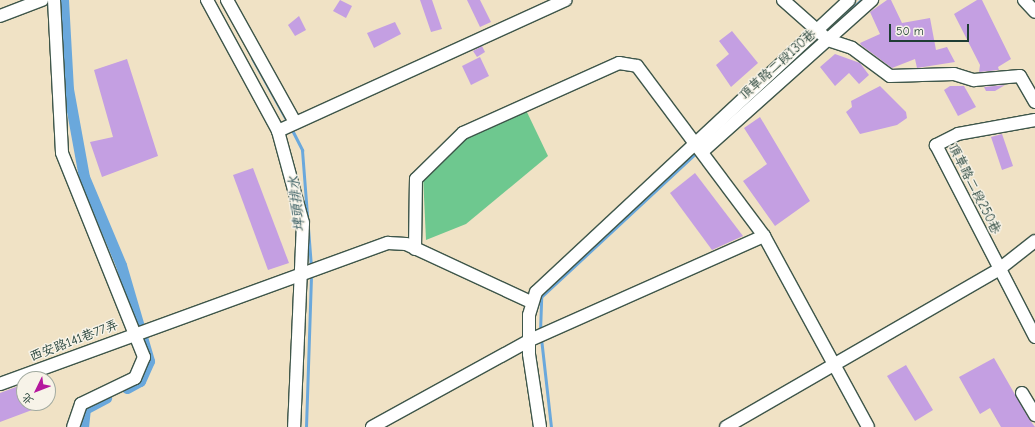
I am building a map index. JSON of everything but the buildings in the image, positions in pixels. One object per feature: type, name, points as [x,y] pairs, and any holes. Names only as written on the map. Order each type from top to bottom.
[{"type":"street","points":[[0,16],[42,0]]},
{"type":"street","points":[[54,0],[62,153],[144,357],[139,372],[81,404],[73,427]]},
{"type":"street","points":[[207,0],[278,131],[303,223],[294,427]]},
{"type":"street","points":[[227,0],[295,122]]},
{"type":"street","points":[[278,131],[566,0]]},
{"type":"street","points":[[783,0],[828,40],[852,48],[890,76],[954,74],[974,80],[1020,76],[1035,102]]},
{"type":"street","points":[[540,427],[530,340],[531,302],[700,148],[817,29],[849,0]]},
{"type":"street","name":"頂草路二段130巷","points":[[700,148],[828,40],[872,0]]},
{"type":"street","points":[[1024,0],[1035,12]]},
{"type":"street","points":[[416,250],[416,179],[463,133],[619,63],[637,66],[700,148],[764,236],[868,427]]},
{"type":"street","name":"頂草路二段250巷","points":[[1035,120],[958,134],[936,146],[998,270],[1035,337]]},
{"type":"street","points":[[372,427],[530,340],[764,236]]},
{"type":"street","points":[[726,427],[835,366],[998,270],[1035,241]]},
{"type":"street","name":"西安路141巷77弄","points":[[0,384],[135,333],[388,242],[416,250],[531,302]]},
{"type":"street","points":[[1022,393],[1035,415]]},
{"type":"green space","points":[[525,108],[548,156],[466,224],[426,240],[423,175],[454,144]]},
{"type":"waterway","points":[[63,0],[68,89],[84,177],[121,265],[149,361],[140,381],[127,388]]},
{"type":"waterway","points":[[824,34],[861,0]]},
{"type":"waterway","points":[[804,53],[820,38]]},
{"type":"waterway","name":"埤頭排水","points":[[252,58],[288,123]]},
{"type":"waterway","name":"埤頭排水","points":[[291,128],[302,150],[311,267]]},
{"type":"waterway","points":[[540,332],[541,297],[697,152]]},
{"type":"waterway","name":"埤頭排水","points":[[306,427],[311,275]]},
{"type":"waterway","points":[[541,338],[551,427]]},
{"type":"waterway","points":[[83,427],[85,409],[106,398]]}]
